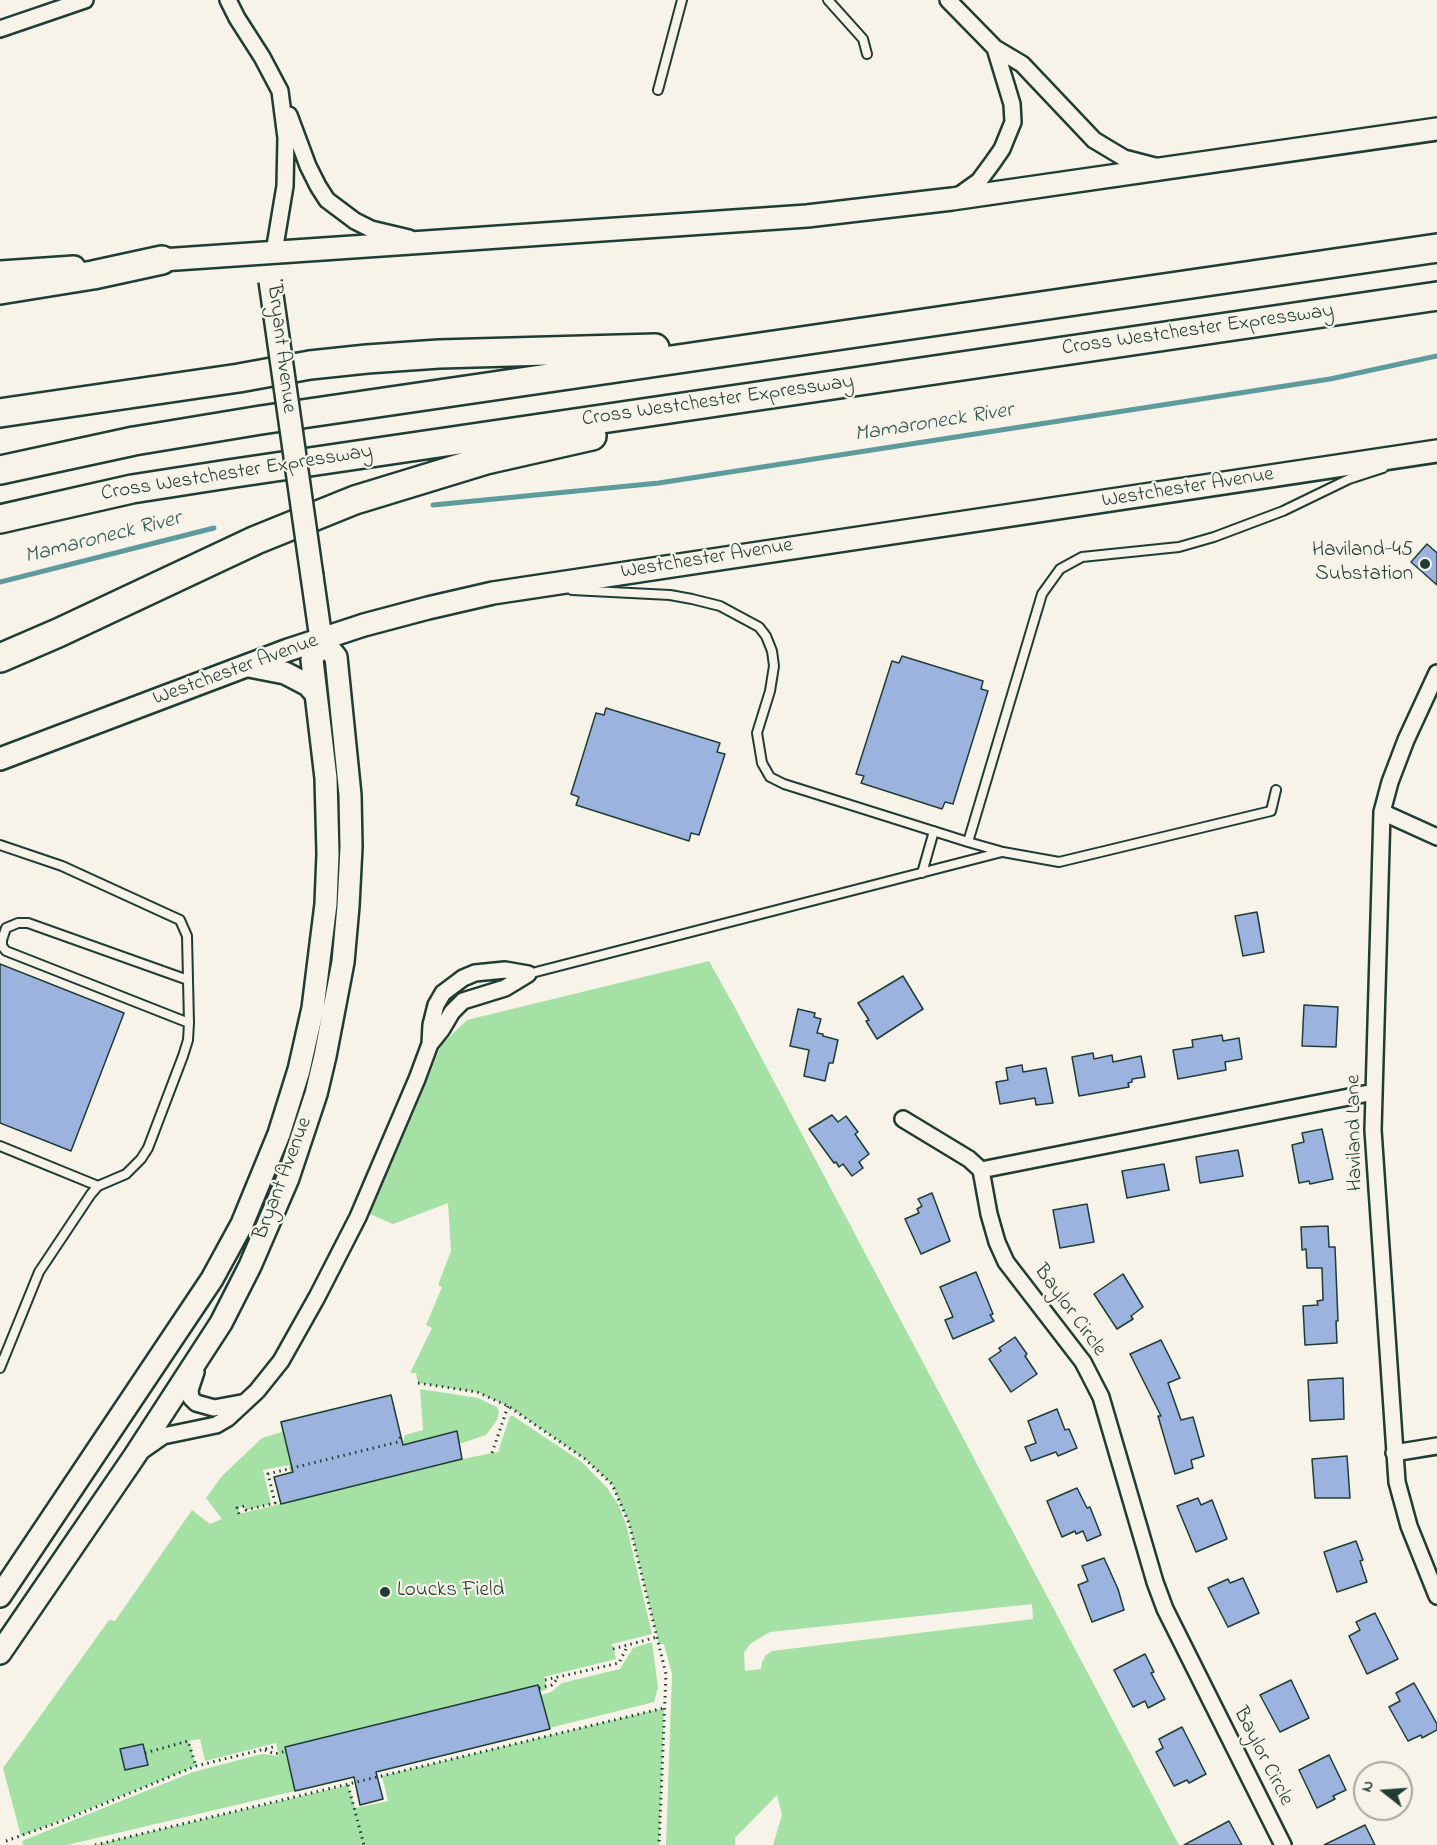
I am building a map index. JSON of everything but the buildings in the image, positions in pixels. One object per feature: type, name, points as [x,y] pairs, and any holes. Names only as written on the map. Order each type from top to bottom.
[{"type":"highway","points":[[0,470],[92,449],[177,434],[1437,248]]},
{"type":"highway","points":[[0,290],[93,275],[162,260]]},
{"type":"highway","name":"Cross Westchester Expressway","points":[[0,519],[99,496],[185,480],[1437,296]]},
{"type":"highway","points":[[0,413],[310,365],[367,359],[447,354],[776,345]]},
{"type":"highway","points":[[0,658],[256,540],[380,492],[486,460],[773,393]]},
{"type":"main road","points":[[0,272],[774,219],[952,199],[1437,129]]},
{"type":"main road","name":"Bryant Avenue","points":[[0,1596],[212,1280],[242,1224],[279,1134],[313,1008],[326,904],[328,808],[312,660],[321,639],[270,281],[274,252]]},
{"type":"main road","name":"Westchester Avenue","points":[[0,759],[321,639],[428,608],[526,588],[1437,451]]},
{"type":"main road","name":"Bryant Avenue","points":[[0,1653],[134,1457],[221,1323],[250,1266],[288,1178],[316,1094],[326,1056],[343,962],[350,875],[350,795],[336,657],[321,639]]},
{"type":"main road","points":[[249,666],[285,673],[308,686],[316,694]]},
{"type":"street","points":[[0,29],[85,0]]},
{"type":"street","name":"Bryant Avenue","points":[[228,0],[280,91],[286,138],[285,186],[274,252]]},
{"type":"street","points":[[948,0],[994,48],[1022,64],[1094,140],[1124,158],[1161,168]]},
{"type":"street","points":[[952,199],[963,194],[979,181],[1002,149],[1013,122],[1012,104],[994,48]]},
{"type":"street","points":[[280,91],[308,166],[327,200],[355,221],[371,229],[430,242]]},
{"type":"street","name":"Haviland Lane","points":[[1437,673],[1406,740],[1390,782],[1382,812],[1373,1130],[1397,1482],[1408,1526],[1437,1596]]},
{"type":"street","points":[[1382,812],[1437,837]]},
{"type":"street","points":[[430,1044],[431,1025],[436,1005],[443,993],[463,978],[475,973],[505,970],[528,974]]},
{"type":"street","points":[[134,1457],[163,1436],[216,1425],[228,1418],[281,1361],[358,1217],[430,1044],[452,1012],[463,1001],[505,988],[528,974]]},
{"type":"street","points":[[903,1119],[969,1158],[981,1170],[1374,1092]]},
{"type":"street","name":"Baylor Circle","points":[[981,1170],[989,1214],[997,1242],[1006,1262],[1083,1362],[1101,1397],[1165,1609],[1283,1845]]},
{"type":"street","points":[[202,1353],[190,1390],[191,1398],[214,1408],[241,1403]]},
{"type":"street","points":[[1394,1453],[1437,1446]]},
{"type":"lane","points":[[658,90],[682,0]]},
{"type":"lane","points":[[828,0],[863,39],[867,54]]},
{"type":"lane","points":[[968,842],[1042,594],[1060,569],[1082,557],[1179,547],[1214,537],[1283,511],[1349,479],[1437,451]]},
{"type":"lane","points":[[526,588],[669,595],[720,606],[740,615],[759,627],[766,636],[772,651],[774,666],[772,679],[757,733],[762,763],[770,777],[784,784],[1003,852],[1059,862],[1271,811],[1276,790]]},
{"type":"lane","points":[[922,873],[934,831]]},
{"type":"lane","points":[[0,845],[62,866],[180,920],[187,936],[189,1023],[188,1040],[183,1056],[148,1148],[126,1174],[99,1186],[91,1194],[39,1272],[0,1368]]},
{"type":"lane","points":[[528,974],[1003,852]]},
{"type":"lane","points":[[188,980],[28,923],[18,923],[6,928],[2,940],[2,946],[6,951],[189,1023]]},
{"type":"lane","points":[[0,1146],[99,1186]]},
{"type":"path","points":[[418,1383],[477,1392],[508,1406],[585,1459],[612,1484],[629,1523],[666,1674],[659,1845]]},
{"type":"path","points":[[492,1453],[508,1406]]},
{"type":"path","points":[[239,1514],[237,1508],[244,1506],[246,1510],[275,1503],[268,1474],[398,1442],[401,1436]]},
{"type":"path","points":[[613,1649],[657,1637]]},
{"type":"path","points":[[544,1680],[619,1663],[628,1645]]},
{"type":"path","points":[[539,1688],[552,1685],[559,1677]]},
{"type":"path","points":[[95,1845],[664,1708]]},
{"type":"path","points":[[145,1753],[188,1742],[195,1766]]},
{"type":"path","points":[[6,1841],[62,1821],[195,1766],[277,1746]]},
{"type":"path","points":[[264,1749],[275,1754],[286,1751]]},
{"type":"path","points":[[348,1785],[364,1845]]},
{"type":"green space","points":[[709,961],[1179,1845],[773,1845],[782,1815],[777,1795],[735,1838],[735,1845],[666,1845],[672,1674],[664,1644],[659,1644],[629,1523],[612,1484],[585,1459],[508,1406],[477,1392],[418,1383],[416,1373],[410,1373],[432,1328],[426,1325],[442,1287],[438,1285],[451,1251],[448,1203],[393,1224],[370,1214],[441,1045],[467,1020]],"holes":[[[1032,1604],[1033,1619],[772,1651],[766,1655],[761,1669],[745,1671],[744,1653],[750,1644],[770,1632]]]},
{"type":"green space","name":"Loucks Field","points":[[420,1389],[478,1398],[497,1407],[499,1412],[497,1420],[486,1435],[459,1444],[462,1459],[498,1452],[510,1416],[513,1416],[582,1462],[608,1489],[619,1506],[626,1524],[652,1634],[612,1644],[616,1659],[544,1677],[547,1689],[540,1692],[541,1695],[551,1692],[562,1683],[620,1669],[633,1648],[652,1642],[658,1688],[654,1702],[67,1845],[23,1845],[22,1841],[193,1772],[262,1754],[279,1756],[276,1743],[205,1761],[200,1739],[189,1741],[196,1766],[21,1836],[3,1768],[109,1620],[115,1621],[192,1510],[210,1524],[222,1519],[206,1498],[222,1476],[262,1438],[282,1432],[280,1421],[387,1396],[398,1442],[402,1445],[405,1435],[423,1430]],"holes":[[[289,1465],[290,1473],[274,1477],[280,1504],[239,1514],[238,1508],[244,1506],[246,1510],[271,1504],[263,1470]],[[143,1744],[148,1765],[125,1770],[121,1749]]]},
{"type":"green space","points":[[664,1708],[659,1845],[95,1845],[348,1785],[355,1808],[388,1801],[382,1776]]},
{"type":"waterway","name":"Mamaroneck River","points":[[433,505],[659,483],[1330,379],[1437,356]]},
{"type":"waterway","name":"Mamaroneck River","points":[[0,582],[214,528]]},
{"type":"place","name":"Haviland-45 Substation","points":[[1425,564]]},
{"type":"place","name":"Loucks Field","points":[[385,1592]]}]
